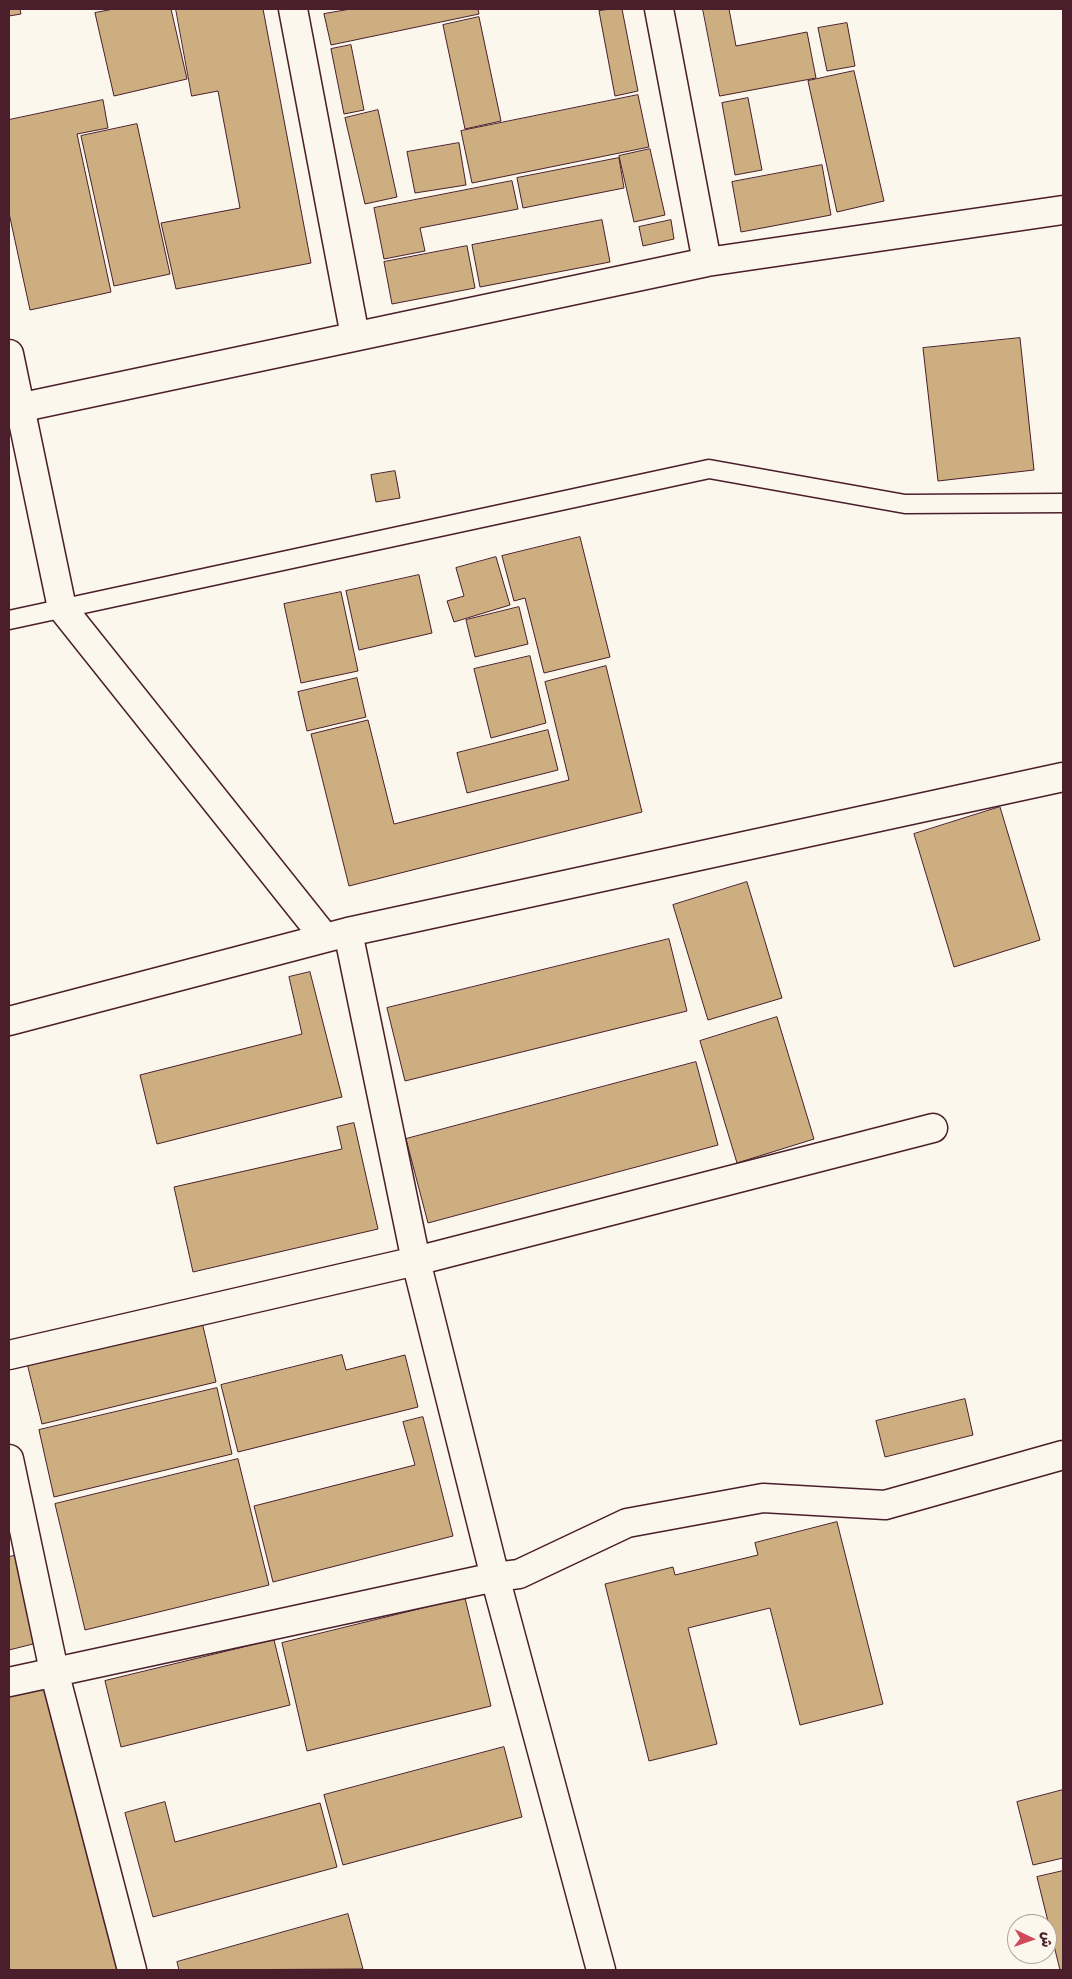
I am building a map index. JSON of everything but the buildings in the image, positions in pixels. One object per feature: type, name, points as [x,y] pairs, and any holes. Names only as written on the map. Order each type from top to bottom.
[{"type":"street","points":[[293,9],[355,336]]},
{"type":"street","points":[[659,9],[706,262]]},
{"type":"street","points":[[14,409],[706,262],[1063,210]]},
{"type":"street","points":[[9,354],[14,409],[62,608],[336,935],[495,1577],[601,1970]]},
{"type":"street","points":[[9,1021],[336,935],[1063,777]]},
{"type":"street","points":[[9,1355],[416,1261],[933,1128]]},
{"type":"street","points":[[9,1682],[495,1577],[519,1574],[627,1523],[763,1498],[885,1505],[1063,1455]]},
{"type":"street","points":[[9,1459],[54,1671],[132,1970]]},
{"type":"lane","points":[[9,620],[709,469],[905,504],[1063,503]]}]
